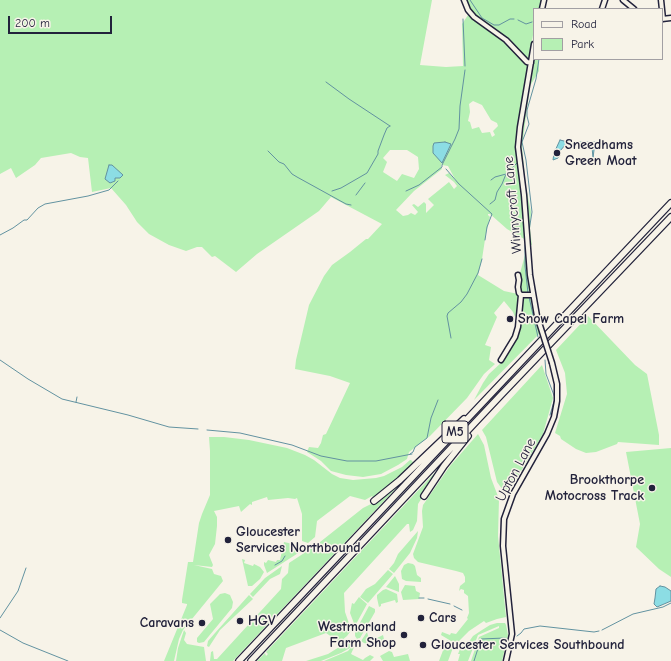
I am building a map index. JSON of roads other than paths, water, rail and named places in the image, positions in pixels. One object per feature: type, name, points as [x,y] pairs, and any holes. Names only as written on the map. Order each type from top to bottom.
[{"type":"highway","name":"M5","points":[[239,661],[671,203]]},
{"type":"highway","name":"M5","points":[[250,661],[671,217]]},
{"type":"highway","name":"M5","points":[[374,501],[400,480],[458,424],[477,409]]},
{"type":"highway","name":"M5","points":[[424,496],[444,466],[483,415]]},
{"type":"street","points":[[464,0],[468,10],[474,17],[506,40],[527,62],[531,63]]},
{"type":"street","points":[[623,0],[633,8]]},
{"type":"street","points":[[663,19],[671,18]]},
{"type":"street","name":"Winnycroft Lane","points":[[533,50],[518,147],[533,295],[537,316],[552,363]]},
{"type":"street","points":[[501,360],[517,332],[521,295],[518,287],[518,275]]},
{"type":"street","points":[[521,295],[533,295]]},
{"type":"street","name":"Upton Lane","points":[[506,661],[512,634],[503,546],[504,518],[513,494],[548,434],[554,417],[557,401],[557,384],[552,363]]},
{"type":"water","points":[[560,140],[568,142],[595,142],[593,158],[591,145],[566,144],[560,151],[558,158],[553,160],[554,153]]},
{"type":"water","points":[[445,142],[451,144],[442,163],[433,153],[433,146],[434,143]]},
{"type":"water","points":[[109,165],[112,165],[123,175],[120,178],[115,178],[115,181],[110,183],[105,179]]},
{"type":"water","points":[[660,586],[671,591],[671,601],[657,607],[654,604],[656,589]]},
{"type":"waterway","points":[[470,0],[482,18],[494,25],[499,25],[510,19],[514,19]]},
{"type":"waterway","points":[[463,19],[465,66]]},
{"type":"waterway","points":[[518,20],[526,24],[532,22]]},
{"type":"waterway","points":[[529,231],[532,212],[526,160],[522,142],[529,124],[527,110],[536,79],[539,60]]},
{"type":"waterway","points":[[406,191],[419,185],[442,167],[459,129],[460,106],[465,70]]},
{"type":"waterway","points":[[326,82],[390,126]]},
{"type":"waterway","points":[[332,191],[341,188],[367,173],[378,154],[387,128],[390,126]]},
{"type":"waterway","points":[[268,151],[279,162],[284,164],[292,174],[346,204],[351,205]]},
{"type":"waterway","points":[[491,180],[495,177],[506,174],[518,162]]},
{"type":"waterway","points":[[446,169],[459,184],[492,214],[487,227],[485,240]]},
{"type":"waterway","points":[[490,204],[495,200],[497,192],[506,174]]},
{"type":"waterway","points":[[0,235],[24,220],[27,220],[38,208],[45,204],[88,196],[109,190],[118,181]]},
{"type":"waterway","points":[[356,195],[365,183]]},
{"type":"waterway","points":[[525,245],[525,266],[528,293]]},
{"type":"waterway","points":[[451,338],[447,316],[448,313],[461,302],[467,294],[478,273],[482,259]]},
{"type":"waterway","points":[[529,297],[538,337]]},
{"type":"waterway","points":[[0,360],[62,399],[128,415],[169,427],[198,429]]},
{"type":"waterway","points":[[545,360],[546,374],[555,398],[550,415]]},
{"type":"waterway","points":[[76,402],[77,397]]},
{"type":"waterway","points":[[410,454],[413,452],[415,447],[427,438],[431,418],[438,400]]},
{"type":"waterway","points":[[207,430],[240,433],[292,445],[321,456],[347,461],[376,461],[412,454]]},
{"type":"waterway","points":[[275,565],[282,561],[285,556]]},
{"type":"waterway","points":[[0,618],[18,591],[26,568]]},
{"type":"waterway","points":[[419,598],[424,598]]},
{"type":"waterway","points":[[428,599],[450,604]]},
{"type":"waterway","points":[[602,630],[633,614],[663,607],[671,603]]},
{"type":"waterway","points":[[454,606],[462,610]]},
{"type":"waterway","points":[[517,636],[524,629],[540,626],[594,632],[599,631]]},
{"type":"waterway","points":[[0,630],[23,643],[68,661]]},
{"type":"waterway","points":[[474,661],[481,639],[505,638]]},
{"type":"place","name":"Sneedhams Green Moat","points":[[557,153]]},
{"type":"place","name":"Snow Capel Farm","points":[[510,319]]},
{"type":"place","name":"Brookthorpe Motocross Track","points":[[652,488]]},
{"type":"place","name":"Gloucester Services Northbound","points":[[228,540]]},
{"type":"place","name":"Cars","points":[[421,618]]},
{"type":"place","name":"HGV","points":[[240,621]]},
{"type":"place","name":"Caravans","points":[[202,623]]},
{"type":"place","name":"Westmorland Farm Shop","points":[[404,635]]},
{"type":"place","name":"Gloucester Services Southbound","points":[[423,645]]}]
